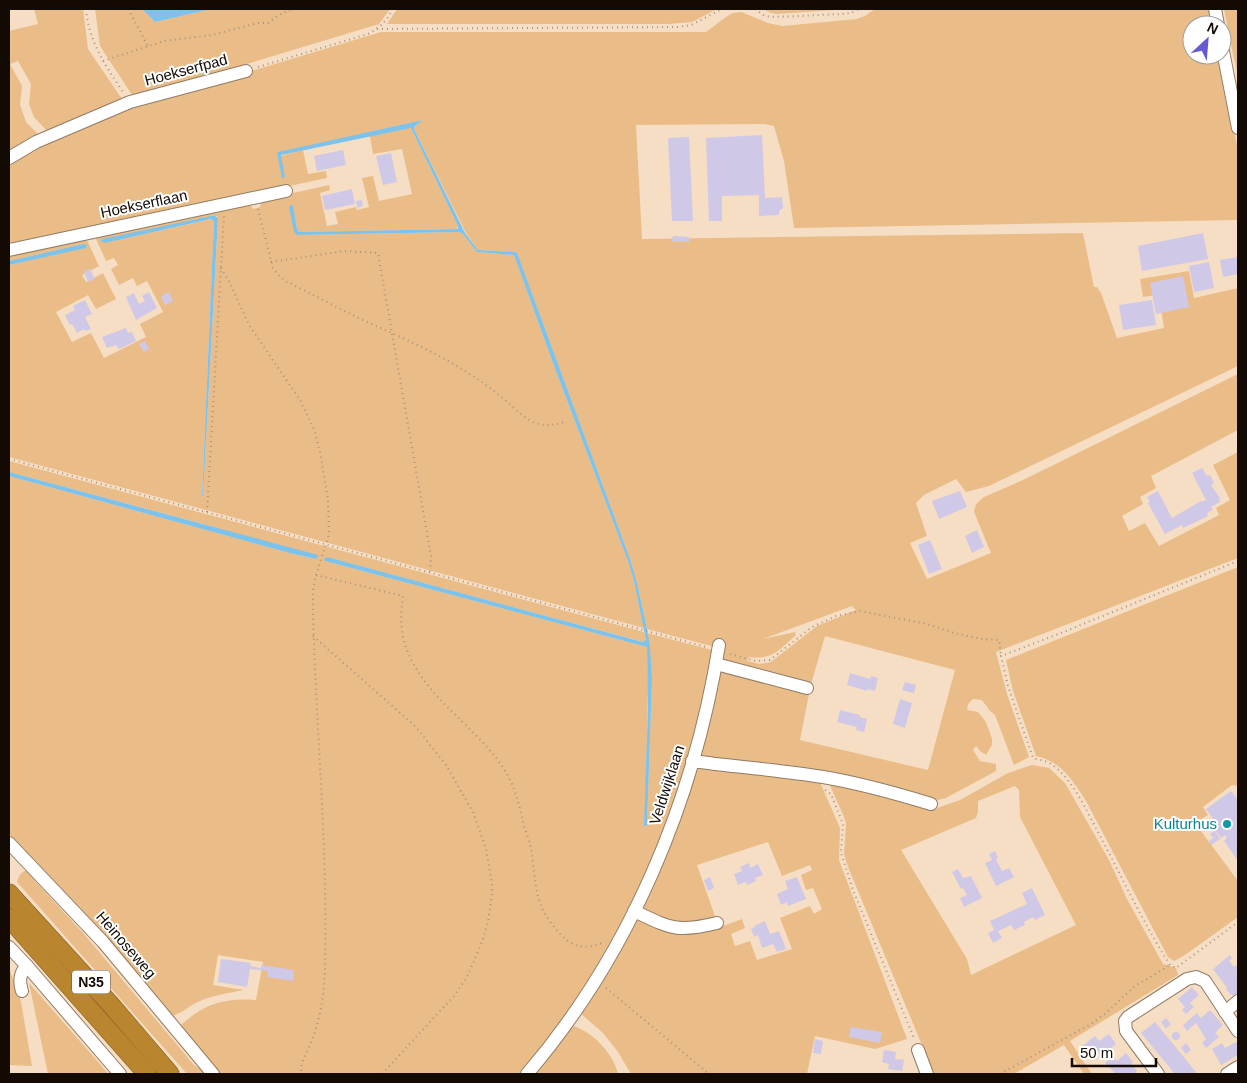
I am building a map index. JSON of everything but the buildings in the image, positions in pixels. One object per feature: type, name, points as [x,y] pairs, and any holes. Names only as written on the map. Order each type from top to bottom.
[{"type":"highway","name":"N35","points":[[9,892],[112,1006],[170,1074]]},
{"type":"highway","name":"N35","points":[[9,918],[147,1074]]},
{"type":"street","points":[[1226,65],[1238,128]]},
{"type":"street","name":"Hoekserfpad","points":[[9,158],[36,142],[130,102],[246,71]]},
{"type":"street","name":"Hoekserflaan","points":[[9,250],[286,191]]},
{"type":"street","name":"Veldwijklaan","points":[[527,1074],[576,1010],[596,980],[634,911],[659,858],[692,761],[709,702],[718,648]]},
{"type":"street","points":[[716,664],[807,688]]},
{"type":"street","points":[[692,761],[842,780],[896,793],[931,804]]},
{"type":"street","name":"Heinoseweg","points":[[9,842],[103,942],[213,1074]]},
{"type":"street","points":[[634,911],[666,926],[675,928],[692,928],[717,923]]},
{"type":"street","points":[[9,948],[27,966],[120,1074]]},
{"type":"street","points":[[22,990],[20,978],[27,966]]},
{"type":"street","points":[[1158,1074],[1126,1031],[1125,1021],[1128,1017],[1191,977],[1201,978],[1205,981],[1238,1031]]},
{"type":"street","points":[[1224,1012],[1238,1001]]},
{"type":"street","points":[[918,1050],[926,1074]]},
{"type":"street","points":[[1227,1074],[1238,1067]]},
{"type":"path","points":[[86,9],[91,38],[103,61],[130,102]]},
{"type":"path","points":[[128,9],[148,46]]},
{"type":"path","points":[[103,61],[164,41],[212,35],[258,23],[268,23],[292,9]]},
{"type":"path","name":"Hoekserfpad","points":[[246,71],[368,34],[377,29],[388,18],[393,9]]},
{"type":"path","name":"Hoekserfpad","points":[[377,29],[679,27],[692,24],[722,9]]},
{"type":"path","points":[[755,9],[765,16],[774,17],[842,14],[860,9]]},
{"type":"path","points":[[255,197],[271,262],[278,275],[287,282],[375,326],[391,332],[471,375],[500,395],[526,419],[551,427],[564,422]]},
{"type":"path","points":[[207,512],[224,203]]},
{"type":"path","points":[[271,262],[344,251],[378,253],[431,556],[430,572]]},
{"type":"path","points":[[221,268],[250,325],[300,400],[314,429],[328,500],[330,534],[313,590],[326,873],[325,970],[323,1000],[309,1048],[302,1062],[302,1074]]},
{"type":"path","points":[[9,459],[628,626],[718,648],[756,660],[770,660],[812,627],[836,616],[860,610],[927,624],[954,634],[999,640],[1008,686],[1033,758],[1045,761],[1053,766],[1064,776],[1080,798],[1120,872],[1139,912],[1170,965],[1176,968],[1238,922]]},
{"type":"path","points":[[1001,656],[1238,561]]},
{"type":"path","points":[[316,575],[403,596],[401,617],[404,641],[425,682],[492,754],[504,769],[515,791],[521,806],[532,854],[533,876],[537,895],[548,920],[563,936],[576,946],[594,946],[621,935]]},
{"type":"path","points":[[314,636],[415,726],[446,765],[473,812],[486,849],[492,884],[488,922],[482,942],[467,977],[454,996],[382,1074]]},
{"type":"path","points":[[823,789],[830,794],[843,824],[840,853],[853,890],[918,1050]]},
{"type":"path","points":[[1000,1074],[1090,1024],[1106,1013],[1135,986],[1170,965]]},
{"type":"path","points":[[596,980],[709,1074]]},
{"type":"shaded area","points":[[34,9],[83,9],[88,49],[124,102],[49,133],[34,117],[29,104],[31,84],[18,61],[10,64],[22,86],[20,105],[26,122],[41,137],[9,154],[9,31],[38,24]]},
{"type":"shaded area","points":[[95,9],[142,9],[155,22],[212,9],[390,9],[379,24],[134,98],[100,46]]},
{"type":"shaded area","points":[[397,9],[717,9],[692,22],[668,24],[387,24]]},
{"type":"shaded area","points":[[762,9],[851,9],[776,14]]},
{"type":"shaded area","points":[[875,9],[1209,9],[1210,15],[1182,15],[1182,65],[1221,65],[1238,150],[1238,220],[794,228],[784,161],[774,126],[764,124],[636,125],[642,239],[1083,233],[1094,287],[1097,287],[1101,293],[1117,338],[1164,328],[1159,295],[1143,297],[1140,279],[1189,271],[1194,298],[1238,288],[1238,366],[989,486],[966,492],[956,479],[924,495],[916,503],[927,536],[910,543],[927,579],[991,553],[974,512],[976,504],[984,497],[1023,480],[1238,374],[1238,430],[1151,476],[1156,488],[1140,497],[1143,504],[1122,516],[1129,531],[1145,523],[1159,546],[1219,515],[1216,508],[1230,500],[1213,465],[1238,452],[1238,558],[996,652],[1007,694],[1029,757],[1014,765],[995,715],[982,700],[973,699],[968,704],[967,710],[978,712],[986,722],[992,739],[992,745],[986,755],[976,746],[973,750],[980,761],[996,764],[996,771],[946,798],[933,801],[700,757],[715,647],[647,629],[630,559],[517,254],[514,252],[478,250],[466,233],[414,129],[423,120],[277,153],[285,177],[280,156],[303,150],[308,174],[326,171],[327,178],[9,246],[9,163],[14,159],[75,129],[138,105],[381,32],[706,32],[733,13],[741,12],[768,23],[782,26],[857,19]],"holes":[[[852,606],[856,610],[817,626],[771,662],[760,664],[747,661],[749,657],[764,657],[775,653],[796,635],[795,632],[763,639]],[[825,636],[955,670],[928,770],[800,740],[811,684]]]},
{"type":"shaded area","points":[[1224,9],[1238,9],[1238,78],[1232,48],[1232,15],[1225,15]]},
{"type":"shaded area","points":[[411,128],[458,226],[457,229],[299,232],[293,206],[297,235],[459,232],[463,234],[477,252],[514,255],[628,561],[644,628],[9,457],[9,265],[87,247],[83,244],[9,261],[9,253],[85,240],[88,242],[99,266],[82,275],[86,282],[103,273],[116,299],[96,309],[88,295],[56,312],[72,342],[91,333],[104,358],[146,337],[140,324],[163,312],[147,281],[137,286],[133,278],[119,285],[111,269],[118,265],[114,258],[106,261],[95,237],[250,204],[253,209],[260,207],[262,200],[329,185],[330,190],[320,193],[327,226],[338,224],[335,212],[356,207],[357,210],[369,207],[362,178],[373,176],[379,201],[412,194],[402,149],[373,154],[370,136]],"holes":[[[217,216],[203,496],[202,497],[214,221],[212,219],[105,243]]]},
{"type":"shaded area","points":[[9,461],[644,632],[646,640],[644,642],[326,557],[325,561],[647,647],[645,827],[647,825],[652,679],[647,633],[712,650],[714,653],[689,760],[642,888],[593,978],[522,1074],[220,1074],[180,1027],[199,1011],[216,1003],[235,1000],[256,1000],[263,962],[218,955],[213,985],[244,990],[221,994],[204,1000],[171,1016],[53,881],[9,834],[9,476],[316,559],[207,525],[9,472]]},
{"type":"shaded area","points":[[1238,567],[1238,786],[1232,785],[1203,807],[1208,815],[1195,823],[1238,881],[1238,917],[1174,961],[1168,957],[1086,801],[1066,773],[1053,762],[1036,756],[1013,691],[1006,660]]},
{"type":"shaded area","points":[[1032,765],[1049,768],[1065,783],[1109,860],[1127,899],[1163,964],[1176,968],[1178,975],[1070,1041],[1092,1074],[1084,1074],[1064,1045],[1014,1074],[934,1074],[848,867],[844,854],[846,823],[828,781],[937,808],[960,800],[1008,773]],"holes":[[[1015,786],[1019,790],[1020,817],[1076,925],[971,975],[967,959],[901,850],[976,818],[978,801]]]},
{"type":"shaded area","points":[[697,768],[819,780],[840,828],[839,860],[907,1039],[875,1049],[815,1036],[807,1074],[631,1074],[618,1052],[603,1033],[579,1012],[635,916],[667,931],[686,935],[711,930],[742,919],[745,928],[731,934],[735,946],[750,941],[757,960],[792,949],[780,918],[810,906],[814,914],[822,909],[813,888],[806,890],[801,875],[812,870],[810,865],[782,876],[768,842],[697,865],[716,919],[685,926],[641,910]]},
{"type":"shaded area","points":[[28,870],[34,880],[84,934],[194,1065],[207,1074],[187,1074],[17,882],[22,873]]},
{"type":"shaded area","points":[[9,968],[21,1002],[32,1066],[9,1065]]},
{"type":"shaded area","points":[[29,983],[100,1064],[108,1074],[48,1074]]},
{"type":"shaded area","points":[[569,1025],[585,1031],[600,1043],[611,1058],[618,1074],[531,1074]]},
{"type":"water","points":[[142,9],[212,9],[155,22]]},
{"type":"water","points":[[423,120],[414,129],[465,233],[478,250],[517,253],[630,559],[647,629],[652,679],[646,826],[644,826],[648,707],[647,647],[325,561],[324,559],[327,557],[643,642],[646,640],[628,561],[514,255],[477,252],[463,234],[459,232],[297,235],[294,232],[289,207],[291,205],[293,206],[299,232],[458,229],[411,128],[281,155],[285,177],[282,178],[278,152]]},
{"type":"water","points":[[211,216],[218,218],[202,497],[214,221],[211,219],[105,243],[100,241],[102,239]]},
{"type":"water","points":[[83,244],[87,245],[86,248],[9,265],[9,261]]},
{"type":"water","points":[[9,472],[318,556],[316,559],[293,554],[9,476]]},
{"type":"place","name":"Kulturhus","points":[[1227,824]]}]
